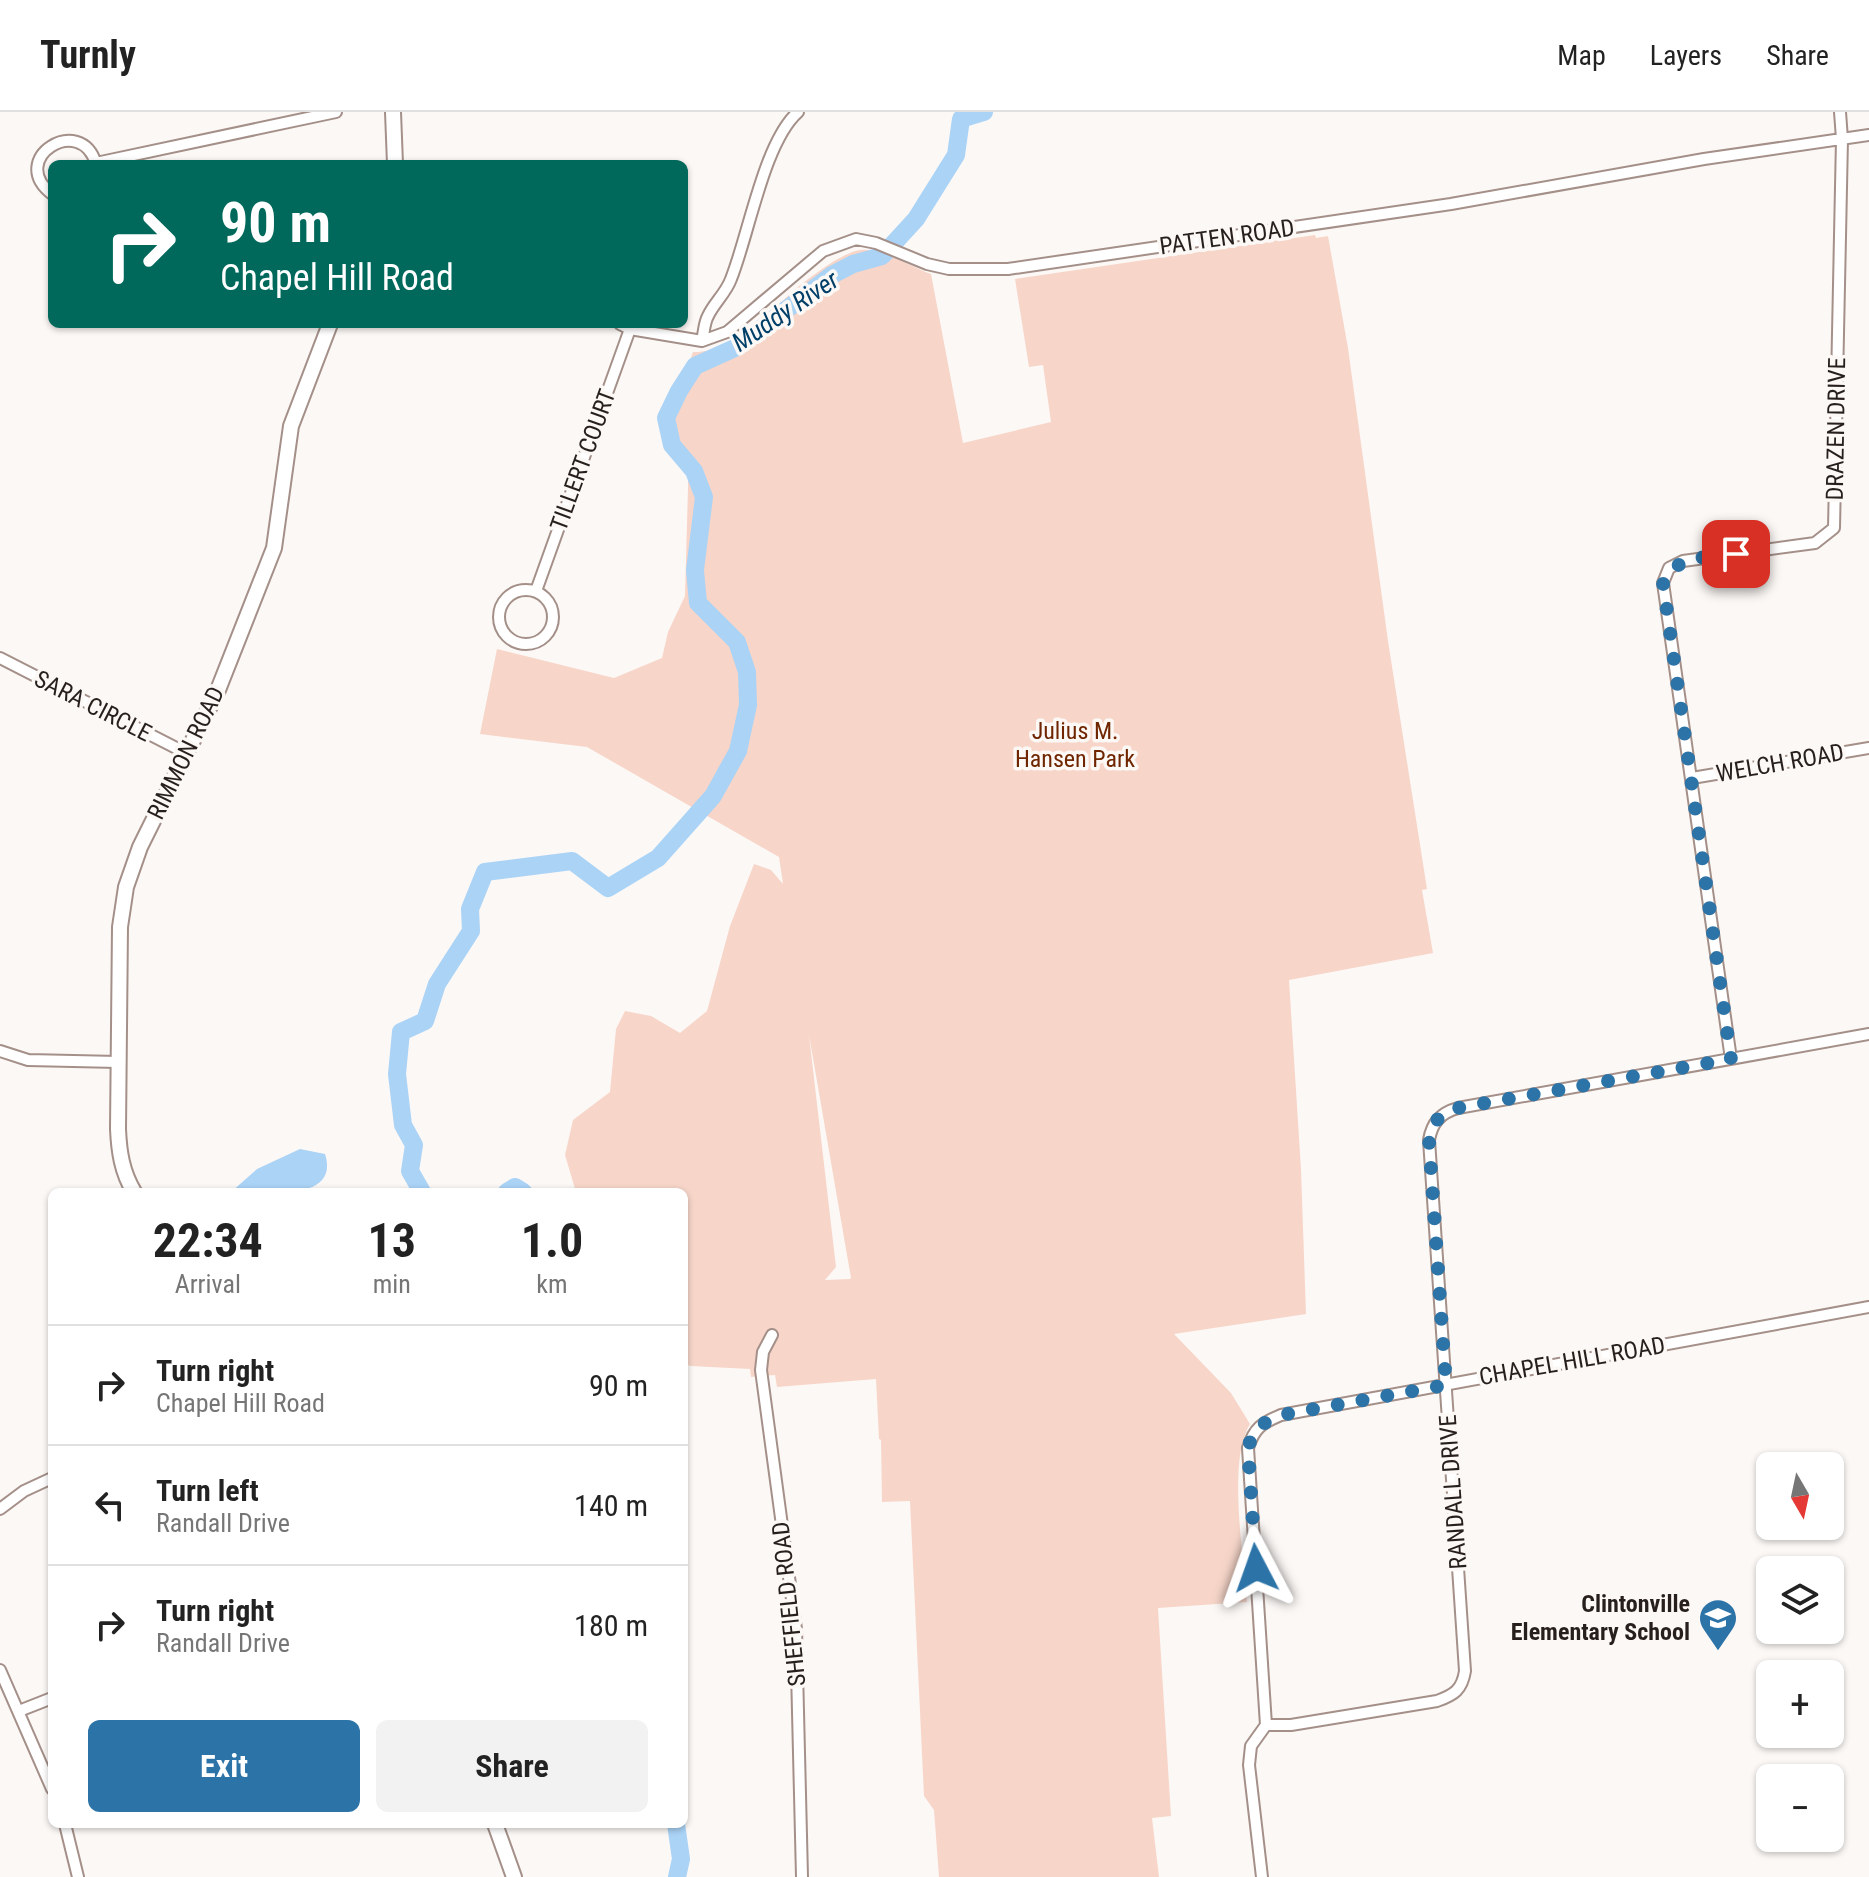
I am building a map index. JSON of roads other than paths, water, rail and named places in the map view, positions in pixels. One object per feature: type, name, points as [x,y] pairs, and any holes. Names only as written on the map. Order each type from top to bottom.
[{"type":"street","points":[[114,160],[336,112]]},
{"type":"street","points":[[393,112],[395,160]]},
{"type":"street","points":[[635,328],[702,341],[707,318],[729,286],[742,252],[773,148],[789,120],[798,112]]},
{"type":"street","points":[[1840,112],[1842,139]]},
{"type":"street","name":"PATTEN ROAD","points":[[702,341],[727,332],[823,251],[856,239],[949,269],[1008,269],[1420,208],[1704,159],[1869,135]]},
{"type":"street","name":"DRAZEN DRIVE","points":[[1731,1059],[1663,583],[1669,568],[1683,561],[1815,543],[1834,528],[1842,139]]},
{"type":"street","points":[[48,190],[41,184],[37,168],[42,153],[51,144],[63,140],[79,142],[91,152],[94,160]]},
{"type":"street","name":"RIMMON ROAD","points":[[132,1188],[119,1153],[120,927],[126,887],[140,847],[218,690],[274,548],[291,426],[328,328]]},
{"type":"street","name":"TILLERT COURT","points":[[536,591],[624,328]]},
{"type":"street","points":[[518,591],[536,591],[549,602],[553,611],[551,628],[539,641],[531,644],[513,641],[501,628],[499,610],[503,602],[518,591]]},
{"type":"street","name":"SARA CIRCLE","points":[[0,658],[186,753]]},
{"type":"street","name":"WELCH ROAD","points":[[1692,778],[1869,748]]},
{"type":"street","name":"RANDALL DRIVE","points":[[1266,1725],[1291,1725],[1437,1701],[1452,1696],[1463,1685],[1465,1671],[1429,1140],[1438,1118],[1458,1108],[1869,1034]]},
{"type":"street","points":[[0,1051],[28,1060],[118,1062]]},
{"type":"street","name":"CHAPEL HILL ROAD","points":[[1262,1877],[1249,1765],[1251,1746],[1266,1725],[1248,1448],[1253,1432],[1264,1422],[1281,1415],[1869,1307]]},
{"type":"street","name":"SHEFFIELD ROAD","points":[[772,1335],[763,1352],[761,1370],[796,1629],[802,1877]]},
{"type":"street","points":[[0,1509],[24,1491],[48,1480]]},
{"type":"street","points":[[0,1670],[48,1780]]},
{"type":"street","points":[[19,1711],[48,1700]]},
{"type":"street","points":[[66,1828],[78,1877]]},
{"type":"street","points":[[496,1828],[514,1877]]},
{"type":"water","points":[[300,1149],[325,1154],[327,1170],[321,1181],[310,1188],[236,1188],[257,1169]]},
{"type":"waterway","name":"Muddy River","points":[[420,1188],[410,1171],[414,1145],[403,1125],[397,1074],[401,1032],[425,1021],[437,984],[471,931],[470,909],[485,872],[572,861],[608,888],[658,858],[713,796],[738,751],[748,705],[747,672],[737,642],[698,603],[695,570],[704,497],[694,471],[672,445],[666,418],[679,391],[695,366],[737,347],[832,275],[853,264],[882,256],[916,219],[956,155],[961,119],[984,112]]},
{"type":"waterway","name":"Muddy River","points":[[677,1828],[681,1859],[677,1877]]},
{"type":"place","name":"Clintonville Elementary School","points":[[1718,1652]]},
{"type":"park label","name":"Julius M. Hansen Park","points":[[1075,745]]}]
